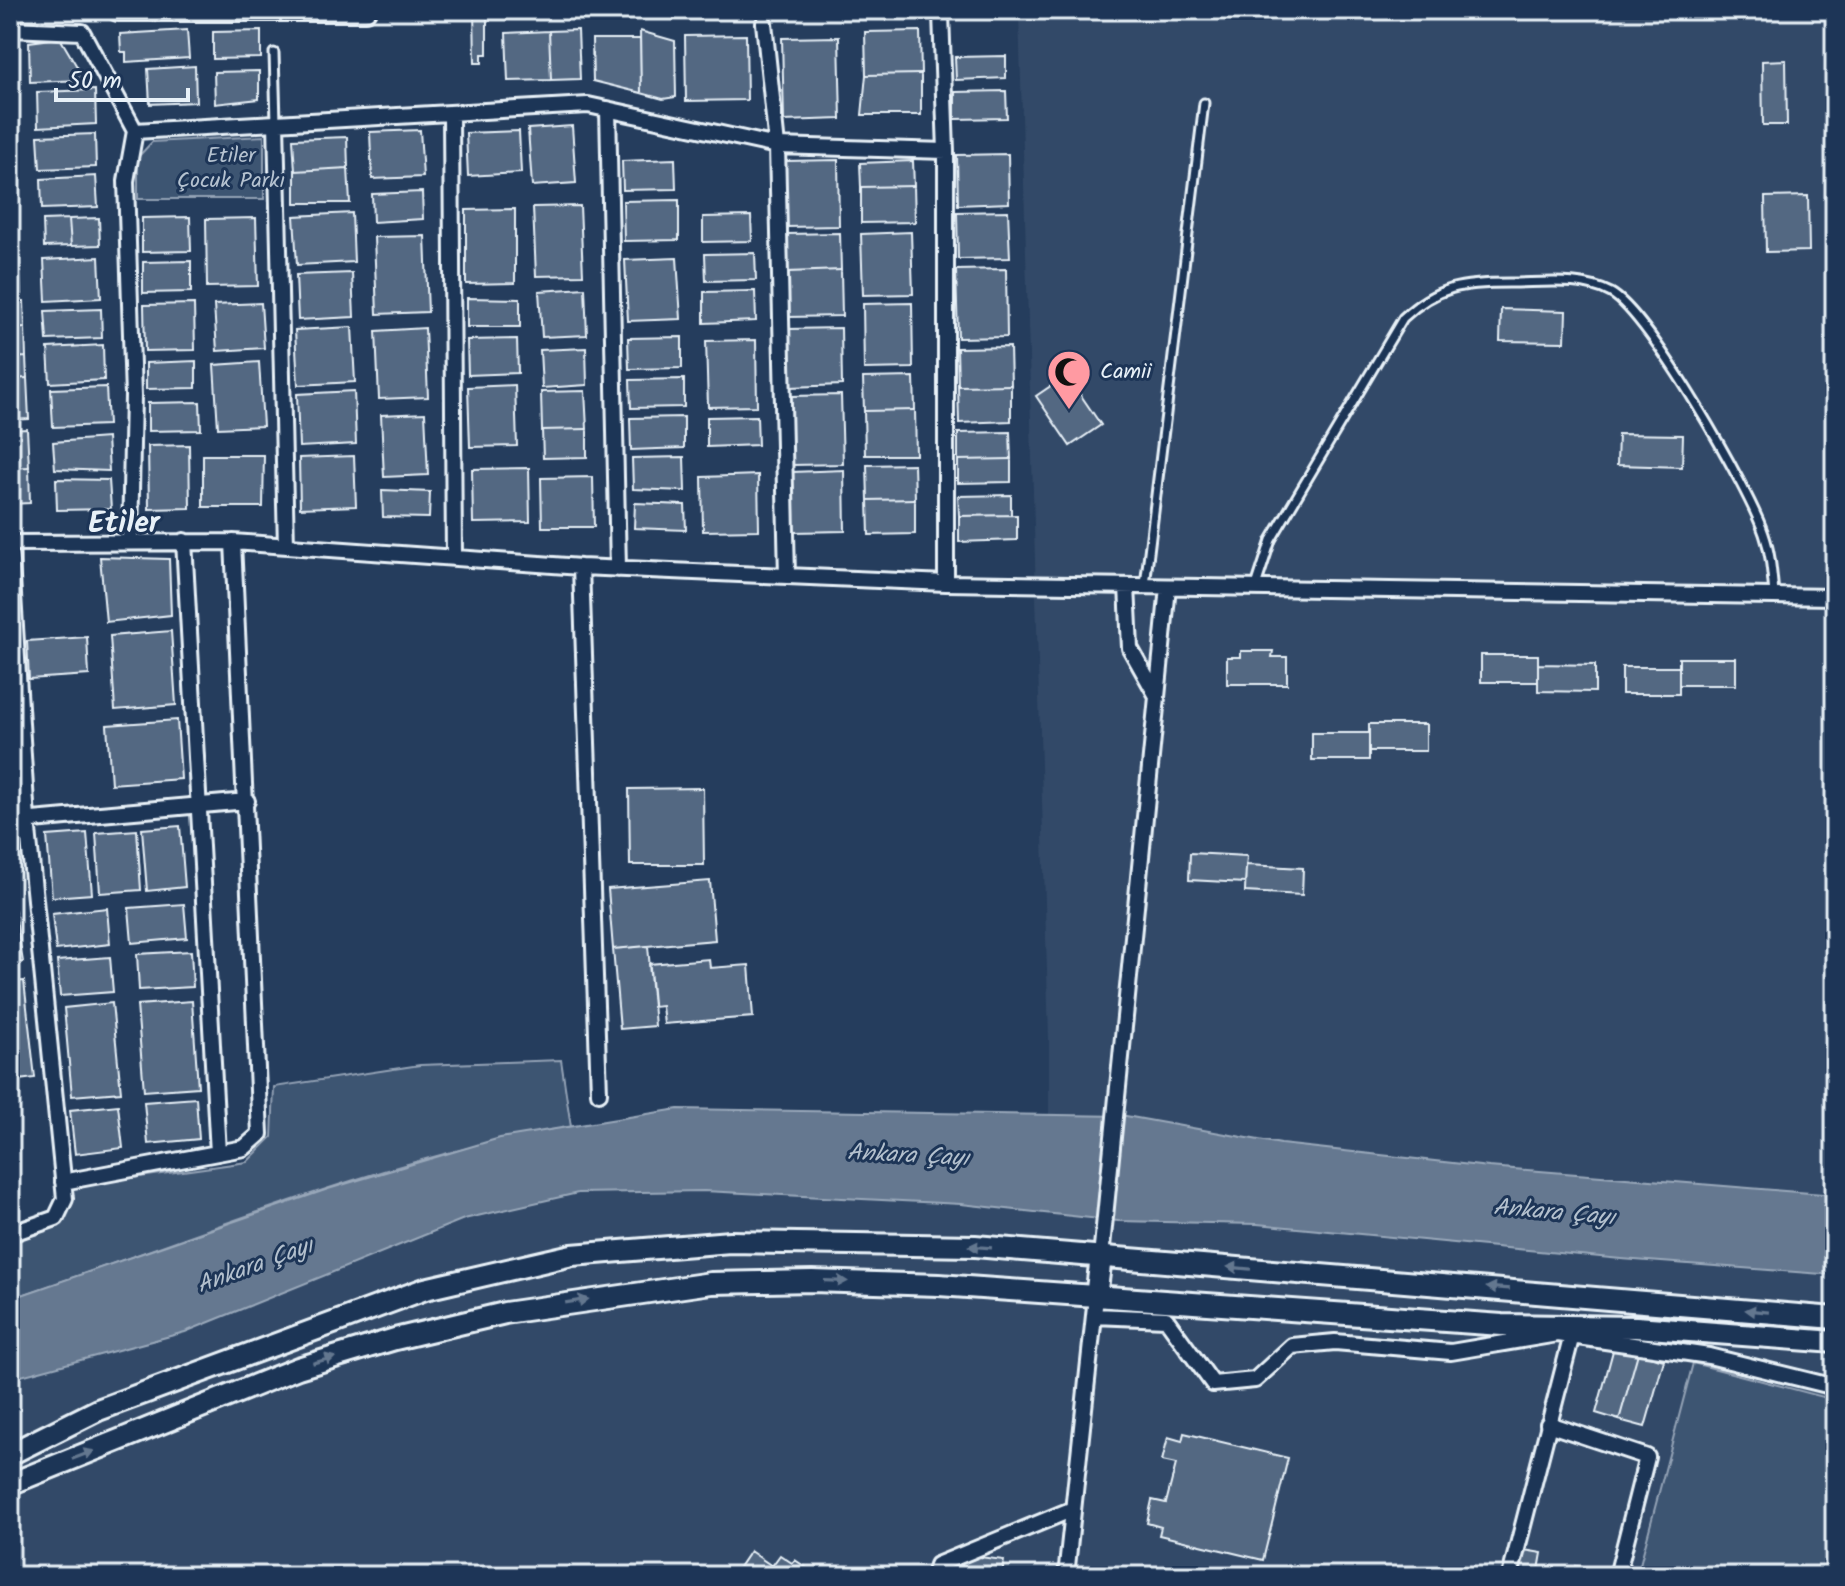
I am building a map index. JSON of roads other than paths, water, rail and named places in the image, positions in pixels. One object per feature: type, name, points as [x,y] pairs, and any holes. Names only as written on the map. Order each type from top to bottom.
[{"type":"main road","points":[[118,10],[365,10]]},
{"type":"main road","points":[[10,1454],[98,1410],[425,1289],[572,1255],[730,1242],[975,1246],[1835,1318]]},
{"type":"main road","points":[[1095,1306],[1101,1257]]},
{"type":"main road","points":[[10,1484],[298,1368],[505,1313],[613,1295],[726,1282],[939,1285],[1095,1306],[1502,1325],[1636,1327],[1835,1342]]},
{"type":"street","points":[[941,14],[946,151],[946,583]]},
{"type":"street","points":[[764,23],[777,146],[787,576]]},
{"type":"street","points":[[10,29],[82,32],[135,131],[126,181],[133,396],[130,540]]},
{"type":"street","points":[[135,131],[588,105],[777,146],[946,151]]},
{"type":"street","points":[[608,109],[618,569]]},
{"type":"street","points":[[451,114],[454,558]]},
{"type":"street","points":[[276,122],[286,546]]},
{"type":"street","points":[[10,1234],[56,1218],[65,1199],[27,820],[10,545],[130,540],[233,542],[581,567],[946,583],[1835,597]]},
{"type":"street","points":[[184,541],[218,1153]]},
{"type":"street","points":[[63,1182],[249,1146],[260,1134],[233,542]]},
{"type":"street","points":[[581,567],[599,1093]]},
{"type":"street","points":[[1127,586],[1130,648],[1157,696]]},
{"type":"street","points":[[1101,1257],[1168,587]]},
{"type":"street","points":[[10,822],[247,801]]},
{"type":"street","points":[[1066,1576],[1095,1306],[1166,1319],[1213,1384],[1255,1380],[1292,1346],[1335,1342],[1451,1352],[1557,1334],[1709,1356],[1835,1387]]},
{"type":"street","points":[[1510,1576],[1572,1335]]},
{"type":"street","points":[[1548,1424],[1647,1457],[1617,1576]]},
{"type":"street","points":[[934,1576],[937,1565],[1073,1509]]},
{"type":"lane","points":[[274,53],[276,122]]},
{"type":"lane","points":[[1145,587],[1204,103]]},
{"type":"lane","points":[[1256,586],[1271,540],[1403,318],[1424,299],[1440,290],[1467,285],[1586,284],[1611,293],[1628,305],[1659,345],[1764,533],[1774,594]]},
{"type":"water","name":"Ankara Çayı","points":[[678,1109],[1126,1116],[1281,1144],[1489,1167],[1835,1195],[1835,1275],[1621,1259],[1257,1224],[1118,1221],[961,1204],[704,1191],[578,1193],[464,1219],[185,1332],[10,1379],[10,1299],[328,1189],[500,1138]]},
{"type":"place","name":"Camii","points":[[1069,411]]},
{"type":"district","name":"Etiler","points":[[124,524]]},
{"type":"park label","name":"Etiler Çocuk Parkı","points":[[231,168]]}]
